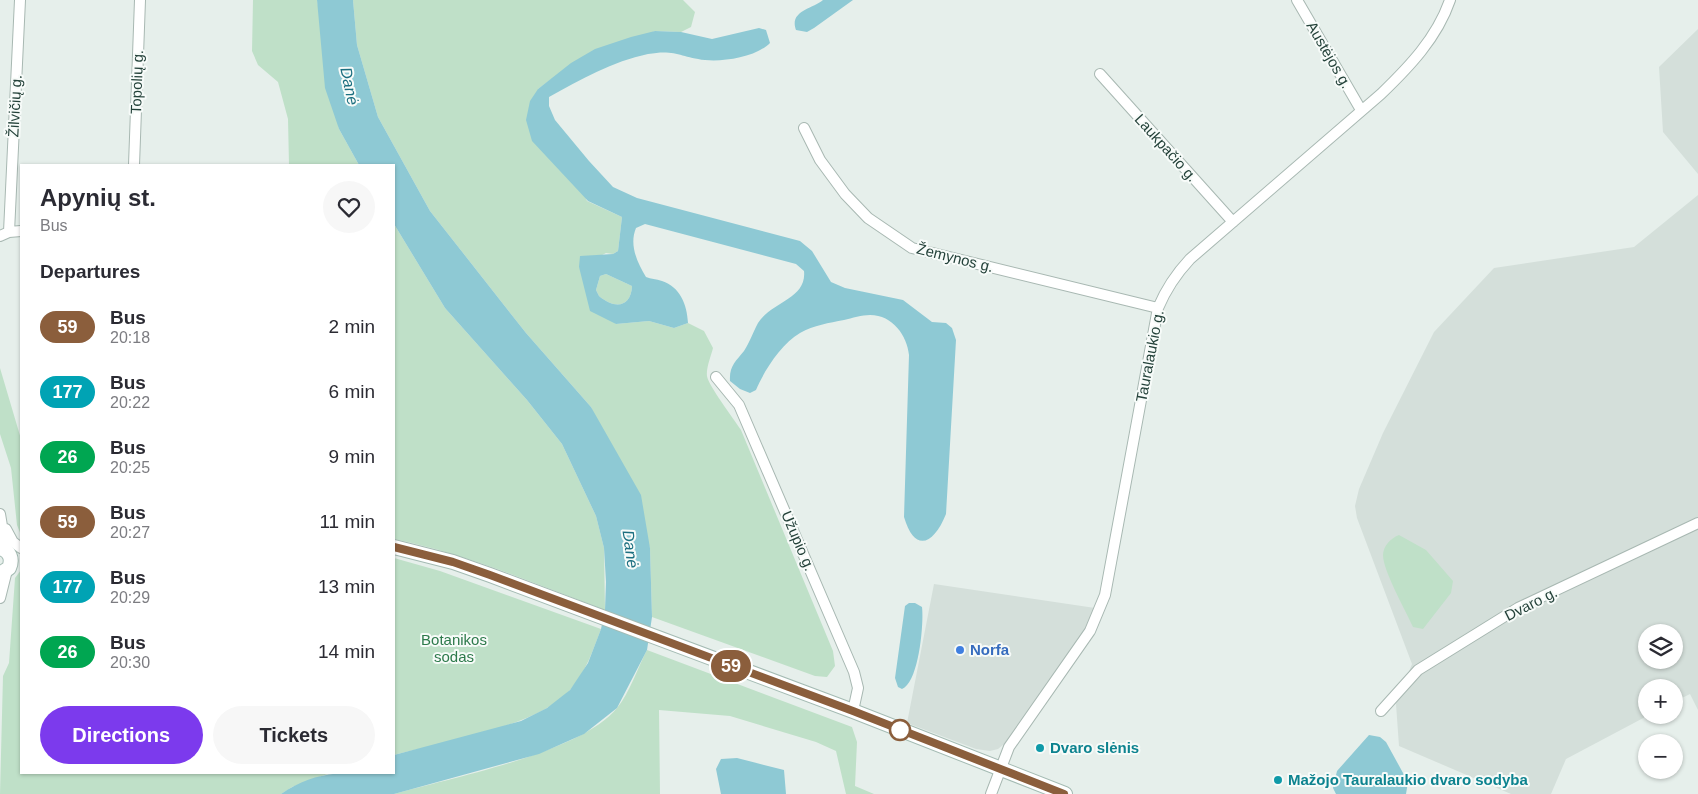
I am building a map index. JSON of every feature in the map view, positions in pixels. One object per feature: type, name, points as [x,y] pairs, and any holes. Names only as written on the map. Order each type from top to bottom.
[{"type":"main road","points":[[395,547],[453,562],[853,711],[1064,794]]},
{"type":"street","name":"Žilvičių g.","points":[[5,234],[20,0]]},
{"type":"street","name":"Topolių g.","points":[[134,164],[140,0]]},
{"type":"street","name":"Austėjos g.","points":[[1297,0],[1360,110]]},
{"type":"street","name":"Tauralaukio g.","points":[[991,794],[1009,746],[1090,631],[1105,595],[1158,308],[1177,274],[1233,222],[1360,110],[1381,94],[1411,65],[1431,37],[1450,0]]},
{"type":"street","name":"Laukpačio g.","points":[[1100,74],[1233,222]]},
{"type":"street","name":"Žemynos g.","points":[[804,128],[820,160],[845,194],[868,218],[912,248],[1158,308]]},
{"type":"street","points":[[5,234],[20,231]]},
{"type":"street","name":"Užupio g.","points":[[716,377],[739,405],[854,672],[858,688],[853,711]]},
{"type":"street","points":[[1,516],[11,558]]},
{"type":"street","points":[[0,598],[11,558],[13,542],[1,516]]},
{"type":"street","name":"Dvaro g.","points":[[1381,710],[1418,670],[1518,608],[1698,523]]},
{"type":"shaded area","points":[[1698,29],[1698,174],[1663,132],[1659,67]]},
{"type":"shaded area","points":[[1698,195],[1698,710],[1690,694],[1683,698],[1683,679],[1638,679],[1638,721],[1566,759],[1551,794],[1511,794],[1399,746],[1396,704],[1412,664],[1357,518],[1355,506],[1359,489],[1383,433],[1434,332],[1494,268],[1634,247]]},
{"type":"shaded area","points":[[934,584],[1095,608],[1086,628],[1008,741],[998,749],[990,751],[976,749],[907,723]]},
{"type":"green space","points":[[253,0],[317,0],[339,129],[358,164],[289,164],[288,119],[278,82],[258,65],[252,51]]},
{"type":"green space","points":[[353,0],[683,0],[695,12],[691,27],[681,32],[655,31],[550,80],[538,89],[587,201],[622,217],[618,251],[613,254],[606,253],[579,267],[616,324],[649,321],[674,328],[688,323],[704,331],[713,348],[707,369],[708,380],[741,430],[833,651],[835,666],[827,677],[815,676],[652,617],[650,548],[591,407],[526,333],[430,211],[378,117],[357,45]]},
{"type":"green space","points":[[395,226],[445,308],[527,400],[562,444],[596,516],[604,548],[605,610],[475,561],[395,539]]},
{"type":"green space","points":[[606,274],[632,286],[629,299],[621,304],[616,304],[610,303],[599,296],[596,290],[600,276]]},
{"type":"green space","points":[[0,368],[20,436],[20,532],[17,525],[11,468],[0,434]]},
{"type":"green space","points":[[1399,535],[1426,550],[1453,581],[1451,593],[1423,629],[1413,627],[1384,562],[1383,552],[1386,546],[1390,540]]},
{"type":"green space","name":"Botanikos sodas","points":[[395,558],[440,571],[601,629],[588,661],[576,683],[555,703],[536,714],[513,723],[462,739],[395,755]]},
{"type":"green space","points":[[20,571],[20,774],[327,774],[292,787],[281,794],[0,794],[3,676],[9,663],[15,578]]},
{"type":"green space","points":[[647,650],[852,727],[857,742],[855,786],[874,794],[846,794],[836,751],[816,742],[730,716],[659,710],[660,794],[394,794],[513,762],[575,738],[599,724],[617,708]]},
{"type":"water","name":"Danė","points":[[317,0],[353,0],[357,45],[378,117],[430,211],[526,333],[591,407],[641,495],[650,548],[652,617],[647,650],[617,708],[584,734],[539,754],[394,794],[281,794],[308,780],[322,776],[335,774],[395,774],[395,755],[521,721],[547,708],[570,690],[588,663],[601,629],[605,610],[604,548],[596,516],[562,444],[527,400],[445,308],[395,226],[395,164],[358,164],[339,129],[325,88]]},
{"type":"water","points":[[823,0],[853,0],[807,32],[796,30],[796,19],[799,15]]},
{"type":"water","points":[[759,28],[766,30],[770,43],[757,52],[739,58],[721,60],[696,59],[665,52],[635,57],[597,72],[549,97],[549,106],[555,120],[613,187],[637,198],[800,241],[812,251],[831,282],[845,288],[903,300],[932,322],[946,323],[952,328],[956,340],[946,514],[936,532],[925,541],[919,540],[914,536],[908,529],[904,517],[909,355],[902,334],[892,323],[878,316],[867,315],[805,330],[793,338],[780,351],[768,367],[756,390],[750,393],[740,389],[730,381],[732,368],[746,348],[758,323],[771,310],[787,300],[800,288],[804,271],[796,264],[645,224],[636,228],[634,234],[633,241],[637,259],[646,277],[662,281],[674,287],[678,292],[686,309],[688,323],[674,328],[649,321],[616,324],[590,311],[579,267],[580,256],[613,254],[618,251],[622,217],[588,201],[532,141],[526,120],[530,101],[538,89],[571,63],[595,49],[655,31],[681,32],[712,39]],"holes":[[[606,274],[632,286],[629,299],[621,304],[610,303],[599,296],[596,290],[600,276]]]},
{"type":"water","points":[[909,603],[915,603],[922,607],[922,626],[919,651],[913,675],[908,684],[902,689],[898,687],[895,678],[905,606]]},
{"type":"water","points":[[1369,735],[1380,737],[1386,742],[1408,782],[1406,794],[1336,794],[1333,788],[1337,771]]},
{"type":"water","points":[[737,758],[784,770],[786,794],[721,794],[716,769],[721,759]]},
{"type":"bus line","name":"59","points":[[395,547],[453,562],[490,575],[853,711],[1064,794]]},
{"type":"place","name":"Norfa","points":[[960,650]]},
{"type":"place","name":"Dvaro slėnis","points":[[1040,748]]},
{"type":"place","name":"Mažojo Tauralaukio dvaro sodyba","points":[[1278,780]]}]
